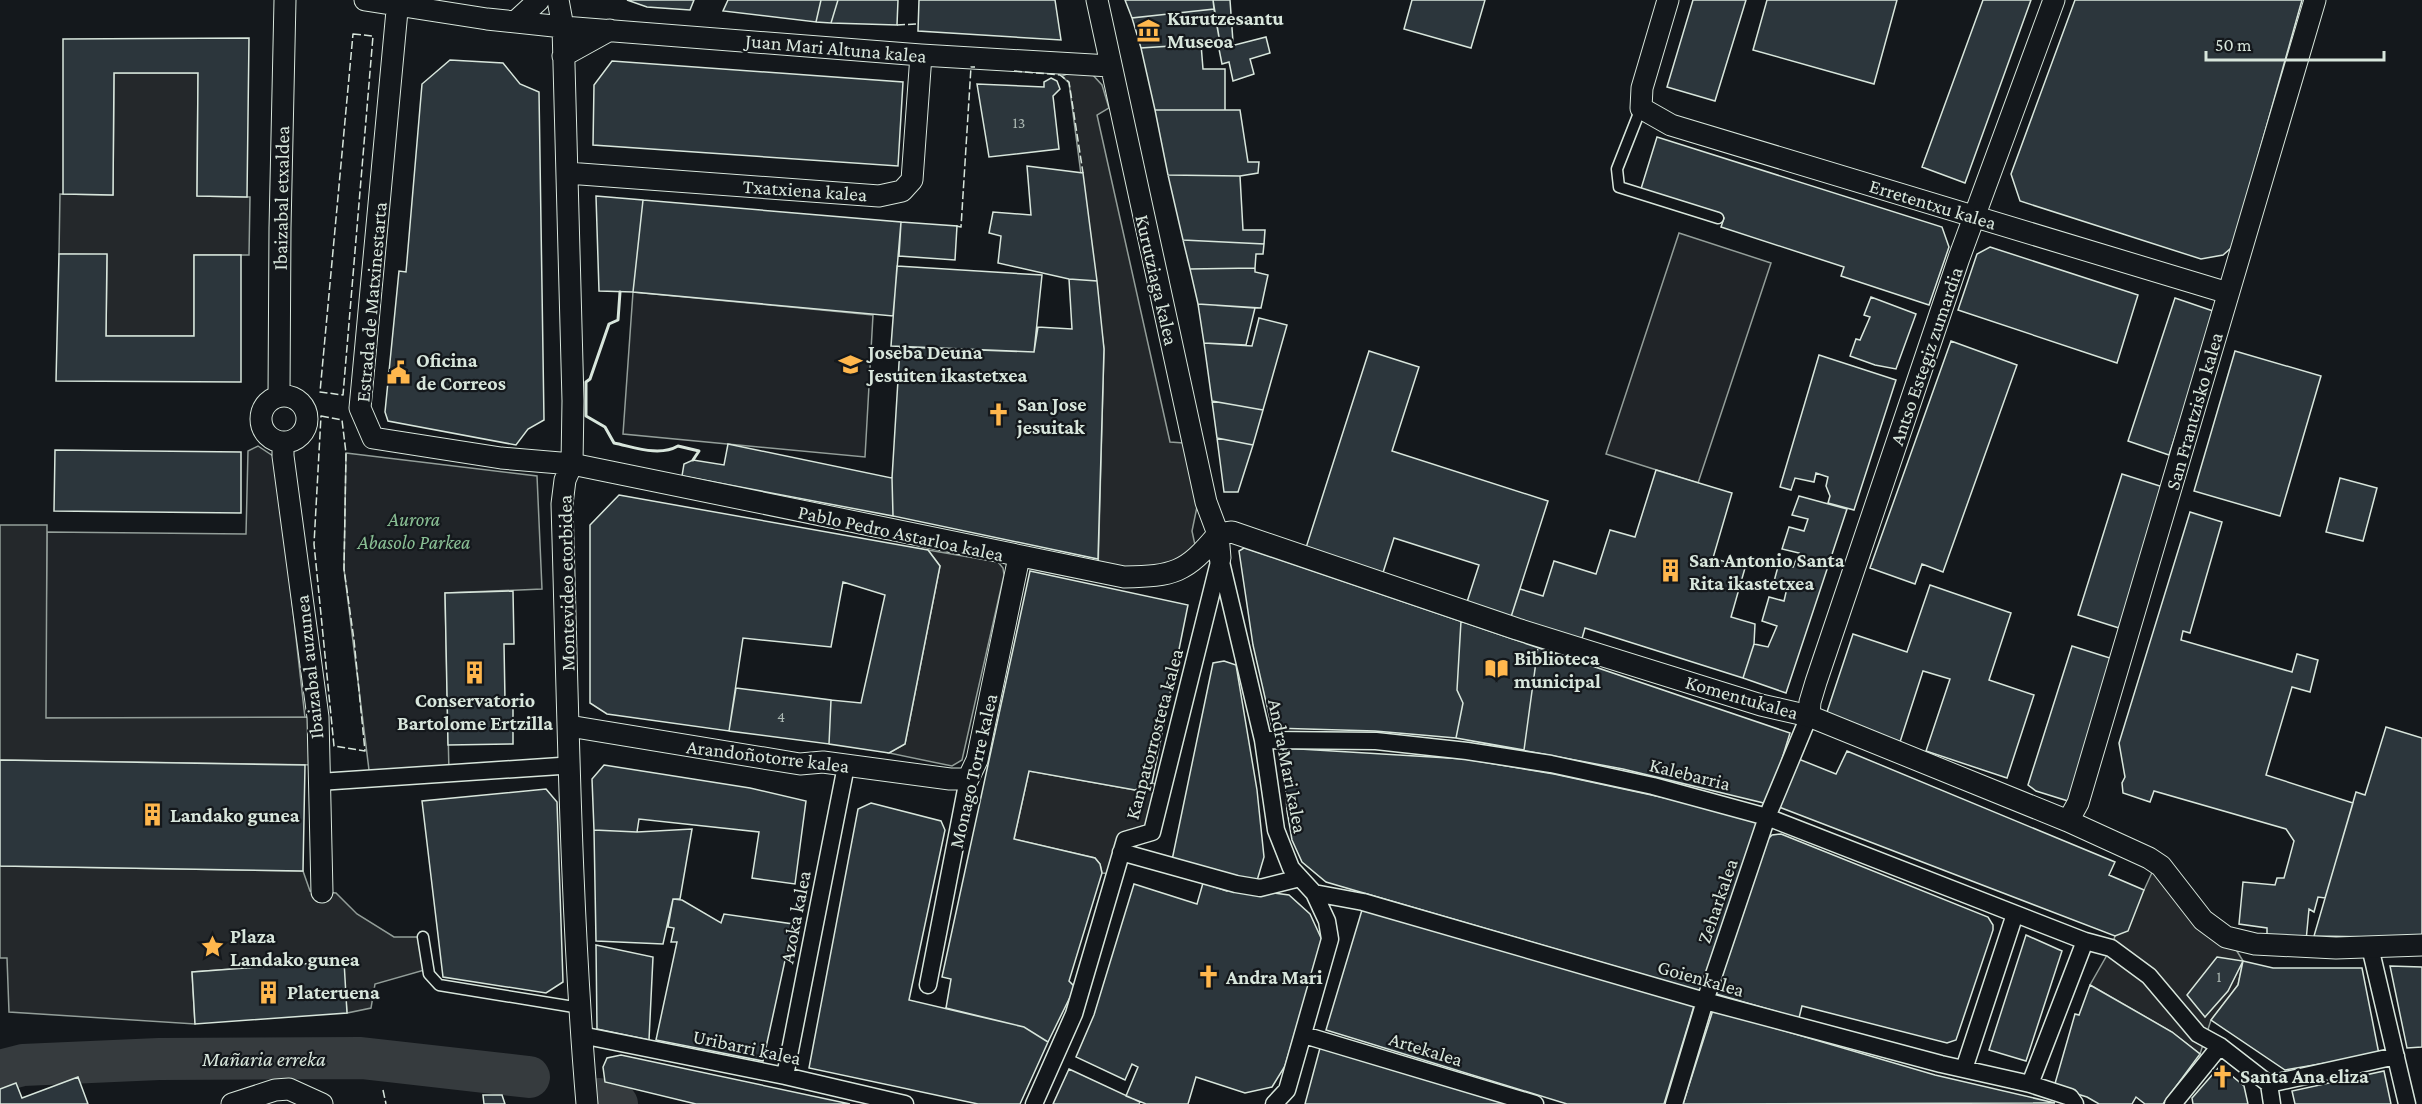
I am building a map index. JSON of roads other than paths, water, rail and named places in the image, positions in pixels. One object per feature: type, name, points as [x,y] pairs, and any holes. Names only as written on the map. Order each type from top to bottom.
[{"type":"street","name":"Ibaizabal etxaldea","points":[[279,396],[285,0]]},
{"type":"street","name":"Juan Mari Altuna kalea","points":[[365,0],[398,2],[515,22],[564,27],[921,56],[1110,66]]},
{"type":"street","points":[[515,22],[539,0]]},
{"type":"street","name":"Montevideo etorbidea","points":[[558,0],[564,27],[573,401],[572,465],[566,480],[562,504],[581,1035],[587,1104]]},
{"type":"street","name":"Kurutziaga kalea","points":[[1097,0],[1206,502],[1218,534],[1220,558]]},
{"type":"street","points":[[1641,108],[1642,88],[1668,0]]},
{"type":"street","name":"Antso Estegiz zumardia","points":[[1809,716],[1810,702],[1816,682],[1974,217],[2054,0]]},
{"type":"street","name":"San Frantzisko kalea","points":[[2068,821],[2078,803],[2315,0]]},
{"type":"street","name":"Estrada de Matxinestarta","points":[[398,2],[360,408],[373,438],[501,458],[572,465]]},
{"type":"street","points":[[564,56],[611,30]]},
{"type":"street","name":"Txatxiena kalea","points":[[567,173],[879,196],[902,191],[912,180],[921,56]]},
{"type":"street","name":"Erretentxu kalea","points":[[1641,108],[1671,125],[2228,293]]},
{"type":"street","points":[[289,396],[299,401],[305,410],[307,421],[301,434],[293,441],[283,442],[272,439],[264,431],[260,420],[264,407],[271,399],[289,396]]},
{"type":"street","name":"Ibaizabal auzunea","points":[[283,442],[282,456],[318,717],[322,892]]},
{"type":"street","name":"Pablo Pedro Astarloa kalea","points":[[572,465],[1124,577],[1147,577],[1172,573],[1198,558],[1218,534]]},
{"type":"street","name":"Komentukalea","points":[[1218,534],[1232,532],[1517,629],[1761,705],[1809,716],[2068,821],[2149,858],[2161,866],[2204,920],[2226,938],[2255,944],[2336,948],[2370,947]]},
{"type":"street","name":"Monago Torre kalea","points":[[928,985],[968,780],[977,760],[1019,557]]},
{"type":"street","name":"Andra Mari kalea","points":[[1220,558],[1263,740],[1276,830],[1291,868],[1314,893],[1327,921],[1330,939],[1287,1090],[1276,1104]]},
{"type":"street","name":"Kanpatorrosteta kalea","points":[[1121,852],[1125,840],[1152,832],[1220,558]]},
{"type":"street","name":"Zeharkalea","points":[[1674,1104],[1705,1001],[1767,816],[1809,716]]},
{"type":"street","name":"Arandoñotorre kalea","points":[[569,726],[800,764],[823,762],[950,780],[968,780]]},
{"type":"street","name":"Kalebarria","points":[[1263,740],[1376,741],[1467,751],[1551,764],[1653,786],[1767,816],[2085,941],[2111,948],[2149,976],[2198,1034],[2220,1046],[2269,1084]]},
{"type":"street","points":[[319,782],[560,766]]},
{"type":"street","name":"Azoka kalea","points":[[785,1076],[846,766]]},
{"type":"street","points":[[1034,1104],[1074,1014],[1121,852],[1236,884],[1260,888],[1300,878]]},
{"type":"street","name":"Goienkalea","points":[[1314,893],[1363,902],[1705,1001],[2030,1084],[2071,1102]]},
{"type":"street","points":[[1964,1069],[2015,914]]},
{"type":"street","points":[[2030,1084],[2085,941]]},
{"type":"street","points":[[2407,1104],[2370,947],[2422,945]]},
{"type":"street","name":"Uribarri kalea","points":[[581,1035],[785,1076],[905,1104]]},
{"type":"street","name":"Artekalea","points":[[1304,1035],[1535,1104]]},
{"type":"street","points":[[2173,1104],[2220,1046]]},
{"type":"street","points":[[2272,1104],[2269,1084],[2396,1056]]},
{"type":"street","points":[[232,1104],[275,1090],[289,1089],[322,1104]]},
{"type":"lane","points":[[1641,108],[1617,169],[1619,186],[1718,218]]},
{"type":"lane","points":[[423,937],[429,974],[439,985],[580,1008]]},
{"type":"waterway","name":"Mañaria erreka","points":[[0,1071],[23,1065],[159,1059],[361,1058],[529,1077]]},
{"type":"waterway","name":"Mañaria erreka","points":[[599,1099],[617,1104]]},
{"type":"place","name":"Kurutzesantu Museoa","points":[[1149,30]]},
{"type":"place","name":"Joseba Deuna Jesuiten ikastetxea","points":[[850,364]]},
{"type":"place","name":"Oficina de Correos","points":[[398,372]]},
{"type":"place","name":"San Jose jesuitak","points":[[999,415]]},
{"type":"place","name":"San Antonio Santa Rita ikastetxea","points":[[1671,571]]},
{"type":"place","name":"Biblioteca municipal","points":[[1496,669]]},
{"type":"place","name":"Conservatorio Bartolome Ertzilla","points":[[475,672]]},
{"type":"place","name":"Landako gunea","points":[[152,815]]},
{"type":"place","name":"Plaza Landako gunea","points":[[212,947]]},
{"type":"place","name":"Andra Mari","points":[[1208,977]]},
{"type":"place","name":"Plateruena","points":[[269,992]]},
{"type":"place","name":"Santa Ana eliza","points":[[2222,1076]]},
{"type":"park label","name":"Aurora Abasolo Parkea","points":[[414,530]]}]
